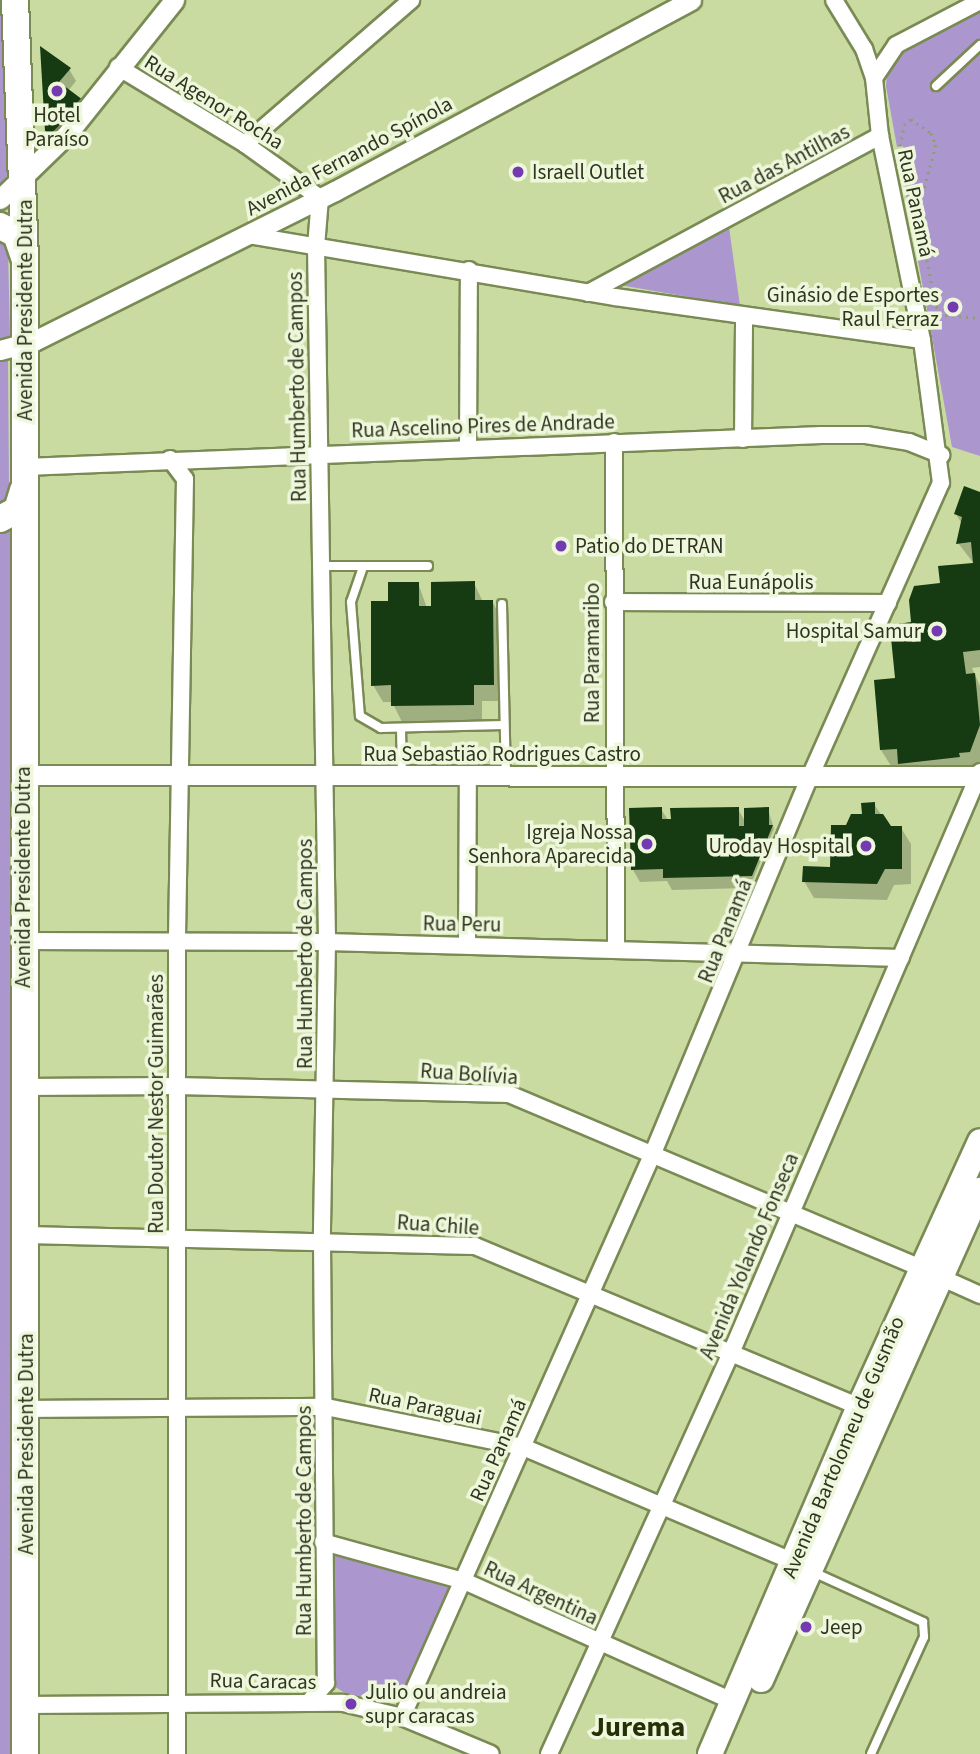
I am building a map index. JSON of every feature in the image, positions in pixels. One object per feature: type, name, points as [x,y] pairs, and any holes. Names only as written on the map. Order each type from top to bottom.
[{"type":"highway","name":"Avenida Presidente Dutra","points":[[15,0],[19,129],[25,178],[25,262],[12,347],[25,474],[22,942],[26,1409],[25,1754]]},
{"type":"highway","points":[[0,226],[16,234],[25,262]]},
{"type":"highway","points":[[0,519],[17,510],[25,474]]},
{"type":"main road","name":"Avenida Bartolomeu de Gusmão","points":[[710,1754],[801,1566],[930,1272],[980,1141]]},
{"type":"main road","name":"Avenida Bartolomeu de Gusmão","points":[[728,1754],[859,1407],[930,1272],[980,1190]]},
{"type":"street","points":[[0,199],[49,153],[174,0]]},
{"type":"street","points":[[245,144],[411,0]]},
{"type":"street","name":"Avenida Fernando Spínola","points":[[12,347],[248,235],[691,0]]},
{"type":"street","name":"Rua das Antilhas","points":[[588,293],[880,136],[874,78],[864,49],[834,0]]},
{"type":"street","points":[[874,78],[895,45],[980,1]]},
{"type":"street","name":"Rua Agenor Rocha","points":[[118,67],[245,144],[320,198]]},
{"type":"street","points":[[19,129],[49,153]]},
{"type":"street","name":"Rua Panamá","points":[[402,1717],[653,1153],[740,952],[809,779],[936,501],[941,455],[922,340],[880,136]]},
{"type":"street","name":"Rua Humberto de Campos","points":[[320,198],[316,247],[327,942],[323,1242],[326,1683]]},
{"type":"street","points":[[248,235],[469,270],[588,293],[922,340]]},
{"type":"street","points":[[468,447],[469,270]]},
{"type":"street","points":[[612,280],[615,297]]},
{"type":"street","points":[[743,439],[744,316]]},
{"type":"street","name":"Rua Ascelino Pires de Andrade","points":[[25,474],[170,459],[866,435],[909,442],[941,455]]},
{"type":"street","name":"Rua Paramaribo","points":[[614,442],[613,778],[616,948]]},
{"type":"street","name":"Rua Doutor Nestor Guimarães","points":[[170,459],[185,479],[183,777],[177,943],[177,1754]]},
{"type":"street","name":"Rua Eunápolis","points":[[613,602],[888,603]]},
{"type":"street","name":"Rua Sebastião Rodrigues Castro","points":[[23,775],[809,779],[979,775]]},
{"type":"street","name":"Avenida Yolando Fonseca","points":[[549,1754],[731,1353],[790,1210],[979,775]]},
{"type":"street","points":[[467,945],[468,776]]},
{"type":"street","name":"Rua Peru","points":[[22,942],[327,942],[901,958]]},
{"type":"street","name":"Rua Bolívia","points":[[23,1087],[177,1086],[509,1094],[790,1210],[980,1295]]},
{"type":"street","name":"Rua Chile","points":[[25,1235],[177,1241],[475,1246],[859,1407]]},
{"type":"street","name":"Rua Paraguai","points":[[26,1409],[326,1407],[523,1447],[662,1504],[801,1566]]},
{"type":"street","name":"Rua Argentina","points":[[323,1542],[464,1581],[734,1702]]},
{"type":"street","points":[[309,1702],[326,1683],[343,1703]]},
{"type":"street","name":"Rua Caracas","points":[[25,1705],[178,1701],[343,1703],[402,1717],[491,1754]]},
{"type":"lane","points":[[936,86],[979,47]]},
{"type":"lane","points":[[321,566],[428,566]]},
{"type":"lane","points":[[363,567],[351,602],[360,716],[381,729],[503,725]]},
{"type":"lane","points":[[502,604],[506,776]]},
{"type":"lane","points":[[401,728],[402,776]]},
{"type":"lane","points":[[801,1566],[923,1622],[924,1637],[871,1754]]},
{"type":"path","points":[[900,146],[904,125],[911,119],[931,133],[936,145],[918,212],[936,306],[945,315],[980,318]]},
{"type":"shaded area","points":[[0,0],[10,172],[0,184]]},
{"type":"shaded area","name":"Ginásio de Esportes Raul Ferraz","points":[[980,9],[980,456],[952,447],[901,167],[906,158],[903,146],[897,147],[886,86],[887,73],[904,52]]},
{"type":"shaded area","points":[[729,227],[740,306],[620,285]]},
{"type":"shaded area","points":[[0,239],[8,249],[10,339],[0,342]]},
{"type":"shaded area","points":[[8,356],[9,488],[8,499],[0,504],[0,358]]},
{"type":"shaded area","points":[[19,521],[11,1754],[0,1754],[0,527]]},
{"type":"shaded area","points":[[332,1552],[451,1585],[399,1700],[348,1695],[334,1686]]},
{"type":"building","name":"Hotel Paraíso","points":[[40,46],[71,68],[59,82],[83,100],[53,136],[45,131]]},
{"type":"building","name":"Hospital Samur","points":[[964,486],[980,492],[980,650],[963,652],[966,674],[975,673],[980,725],[970,752],[959,753],[960,757],[898,764],[897,749],[880,750],[874,680],[895,678],[891,638],[898,624],[911,622],[909,600],[914,586],[940,583],[938,566],[973,563],[971,542],[956,544],[962,517],[954,514]]},
{"type":"building","points":[[475,581],[475,600],[493,600],[494,685],[474,685],[474,705],[391,706],[391,685],[371,686],[371,601],[388,601],[388,582],[419,582],[419,606],[431,606],[431,582]]},
{"type":"building","name":"Uroday Hospital","points":[[875,802],[875,814],[883,814],[891,826],[902,826],[902,869],[885,869],[877,884],[802,882],[803,866],[830,867],[831,825],[846,825],[851,814],[862,814],[861,803]]},
{"type":"building","points":[[662,807],[662,819],[671,819],[670,808],[739,807],[739,826],[744,826],[744,808],[769,807],[769,825],[773,825],[752,876],[663,878],[663,869],[631,870],[629,808]]},
{"type":"place","name":"Hotel Paraíso","points":[[57,91]]},
{"type":"place","name":"Israell Outlet","points":[[518,172]]},
{"type":"place","name":"Ginásio de Esportes Raul Ferraz","points":[[953,307]]},
{"type":"place","name":"Patio do DETRAN","points":[[561,546]]},
{"type":"place","name":"Hospital Samur","points":[[937,631]]},
{"type":"place","name":"Igreja Nossa Senhora Aparecida","points":[[647,844]]},
{"type":"place","name":"Uroday Hospital","points":[[866,846]]},
{"type":"place","name":"Jeep","points":[[806,1627]]},
{"type":"place","name":"Julio ou andreia supr caracas","points":[[351,1704]]},
{"type":"district","name":"Jurema","points":[[638,1727]]}]
